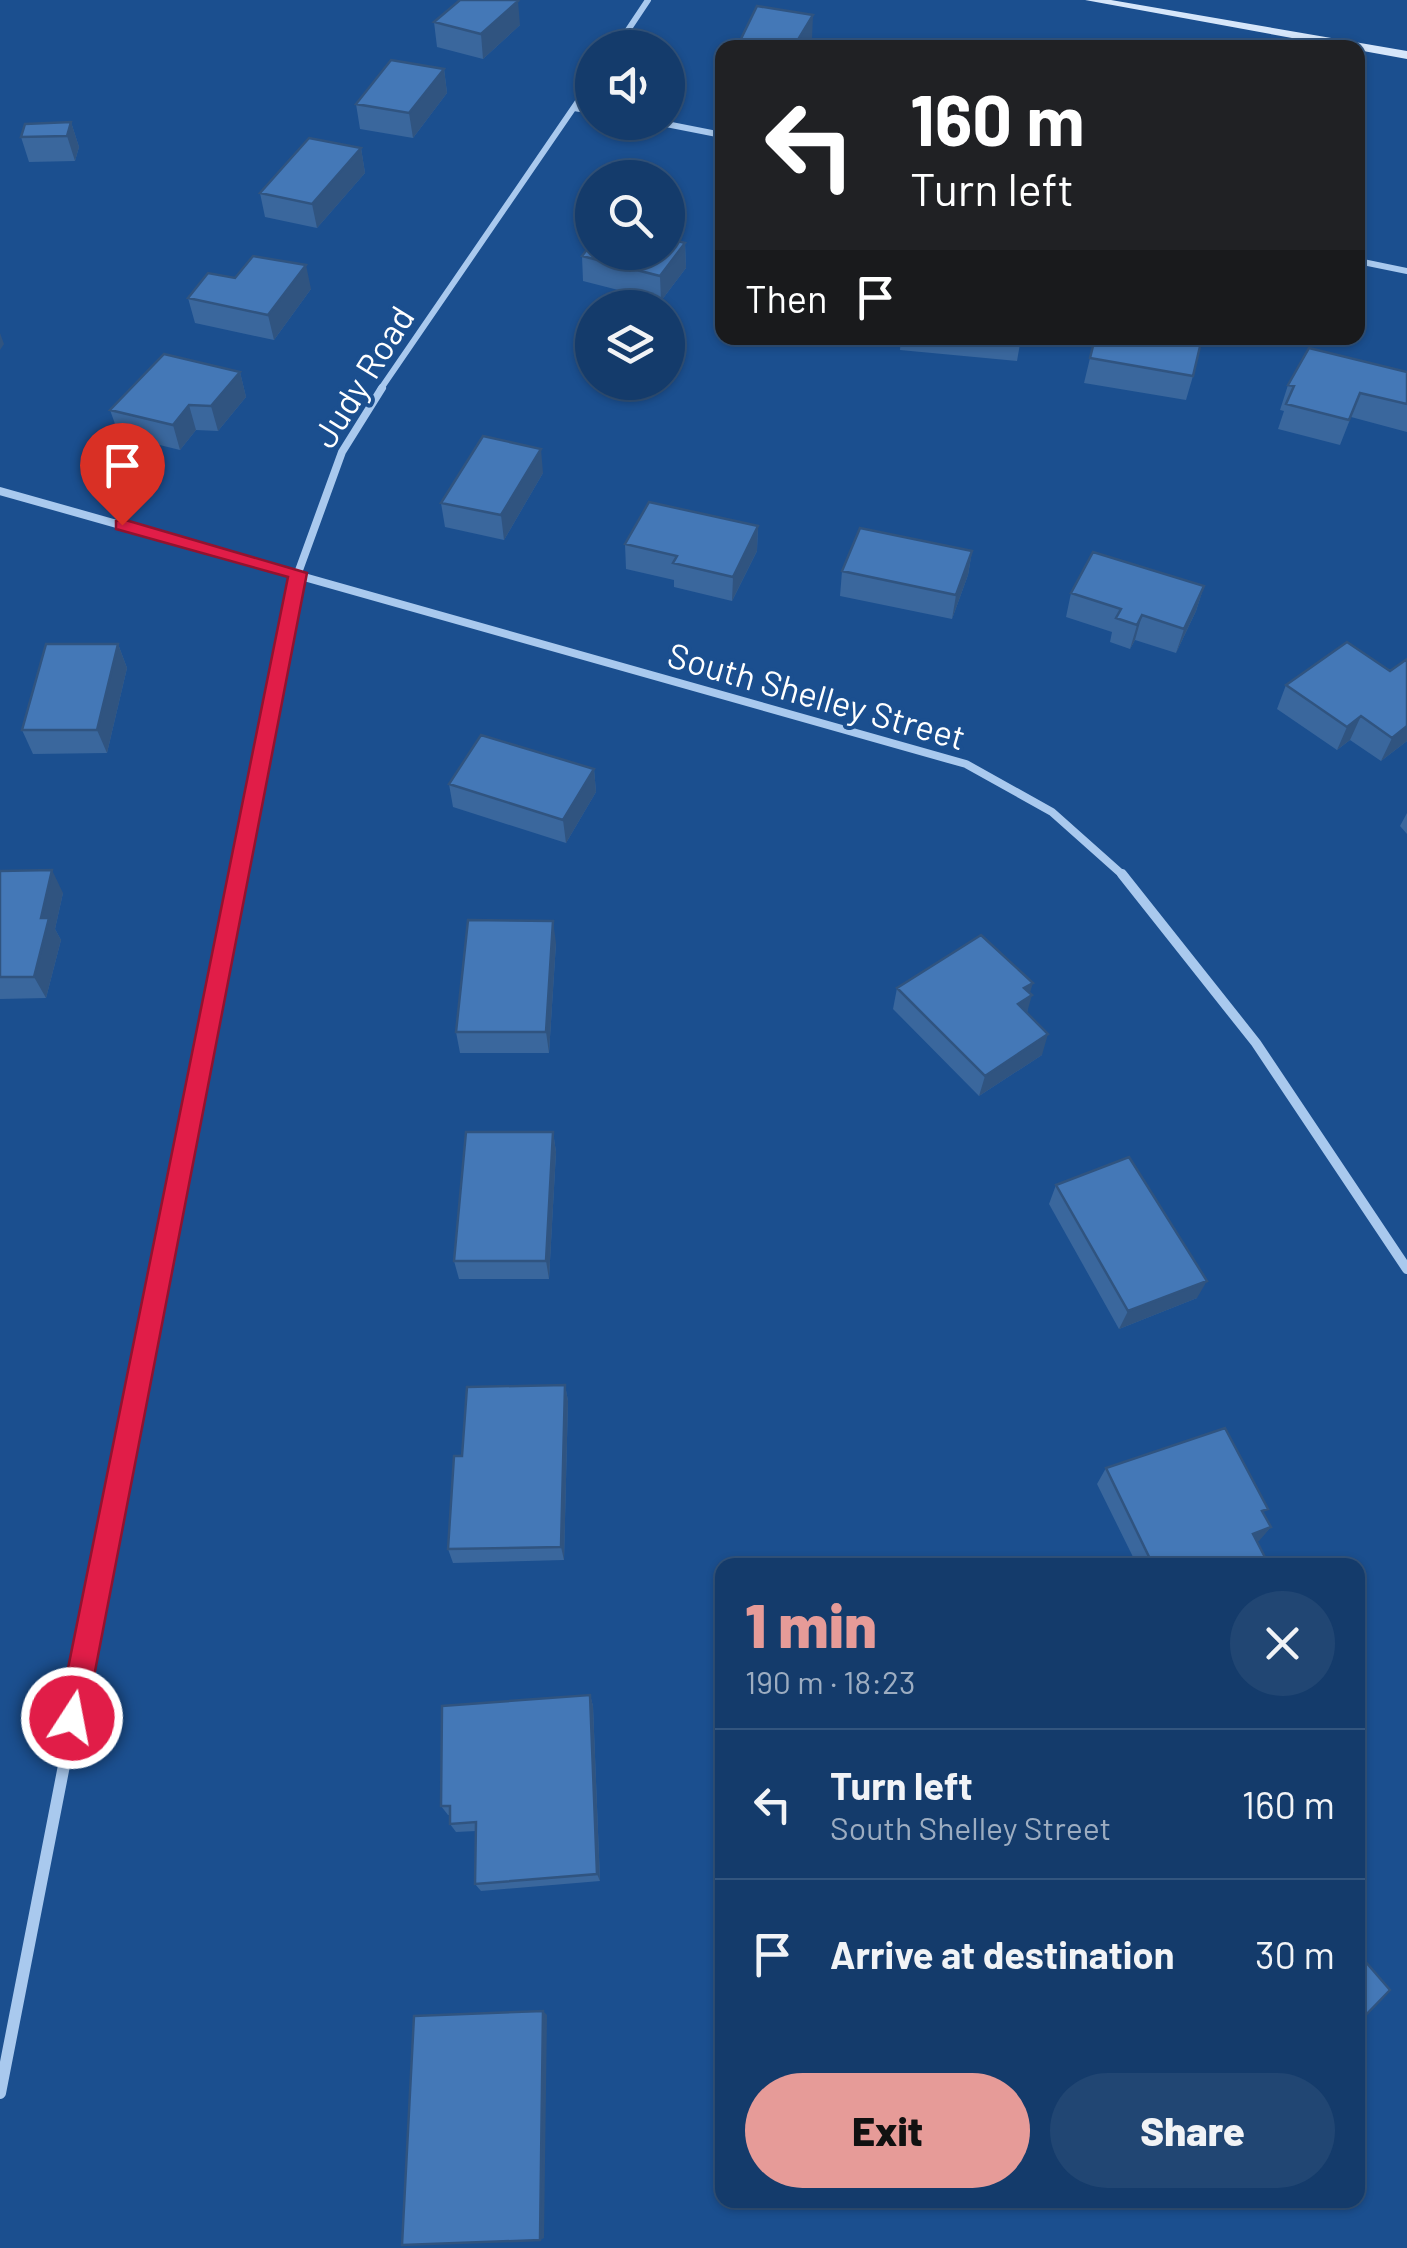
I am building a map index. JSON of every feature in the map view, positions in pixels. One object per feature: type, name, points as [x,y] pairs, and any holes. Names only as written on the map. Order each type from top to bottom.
[{"type":"street","points":[[628,30],[648,0]]},
{"type":"street","points":[[1091,0],[1321,40]]},
{"type":"street","points":[[1365,48],[1407,55]]},
{"type":"street","name":"Judy Road","points":[[0,2093],[4,2049],[298,573],[342,452],[387,379],[574,108]]},
{"type":"street","points":[[685,128],[715,134]]},
{"type":"street","points":[[1365,262],[1407,271]]},
{"type":"street","name":"South Shelley Street","points":[[0,491],[966,764],[1052,812],[1135,886],[1256,1044],[1407,1270]]},
{"type":"building","points":[[460,0],[518,1],[481,34],[434,22]]},
{"type":"building","points":[[757,6],[813,15],[798,40],[740,40]]},
{"type":"building","points":[[391,60],[444,69],[409,113],[356,104]]},
{"type":"building","points":[[71,122],[67,136],[21,137],[25,124]]},
{"type":"building","points":[[309,138],[361,148],[312,204],[260,193]]},
{"type":"building","points":[[253,256],[306,265],[268,315],[188,298],[208,273],[235,278]]},
{"type":"building","points":[[637,270],[665,270],[660,276]]},
{"type":"building","points":[[1093,345],[1200,345],[1193,376],[1090,358]]},
{"type":"building","points":[[1309,348],[1407,372],[1407,404],[1360,393],[1349,420],[1286,404],[1294,386],[1288,385]]},
{"type":"building","points":[[164,354],[240,372],[211,406],[189,405],[173,425],[110,410]]},
{"type":"building","points":[[483,436],[541,449],[501,515],[441,503]]},
{"type":"building","points":[[649,502],[758,526],[733,577],[673,563],[677,556],[625,544]]},
{"type":"building","points":[[860,528],[972,551],[956,595],[842,571]]},
{"type":"building","points":[[1093,552],[1204,586],[1184,629],[1142,615],[1137,625],[1116,618],[1121,609],[1071,593]]},
{"type":"building","points":[[1347,642],[1390,671],[1407,659],[1407,726],[1392,738],[1361,716],[1347,727],[1286,685]]},
{"type":"building","points":[[46,644],[118,644],[97,730],[22,730]]},
{"type":"building","points":[[481,735],[594,769],[563,820],[449,784]]},
{"type":"building","points":[[52,870],[41,918],[49,918],[34,977],[0,977],[0,871]]},
{"type":"building","points":[[468,920],[553,921],[546,1032],[456,1032]]},
{"type":"building","points":[[981,935],[1033,983],[1024,988],[1032,995],[1018,1004],[1048,1034],[985,1076],[897,988]]},
{"type":"building","points":[[466,1132],[553,1132],[546,1261],[454,1261]]},
{"type":"building","points":[[1129,1157],[1207,1281],[1128,1311],[1056,1185]]},
{"type":"building","points":[[565,1385],[561,1547],[448,1549],[454,1456],[462,1456],[467,1387]]},
{"type":"building","points":[[1225,1428],[1268,1509],[1262,1511],[1271,1527],[1253,1534],[1265,1558],[1150,1558],[1106,1468]]},
{"type":"building","points":[[590,1695],[597,1874],[475,1884],[476,1822],[450,1824],[450,1806],[441,1806],[442,1706]]},
{"type":"building","points":[[1365,1961],[1390,1990],[1365,2016]]},
{"type":"building","points":[[543,2011],[540,2240],[402,2245],[414,2016]]},
{"type":"route","points":[[72,1718],[298,573],[122,525]]}]
